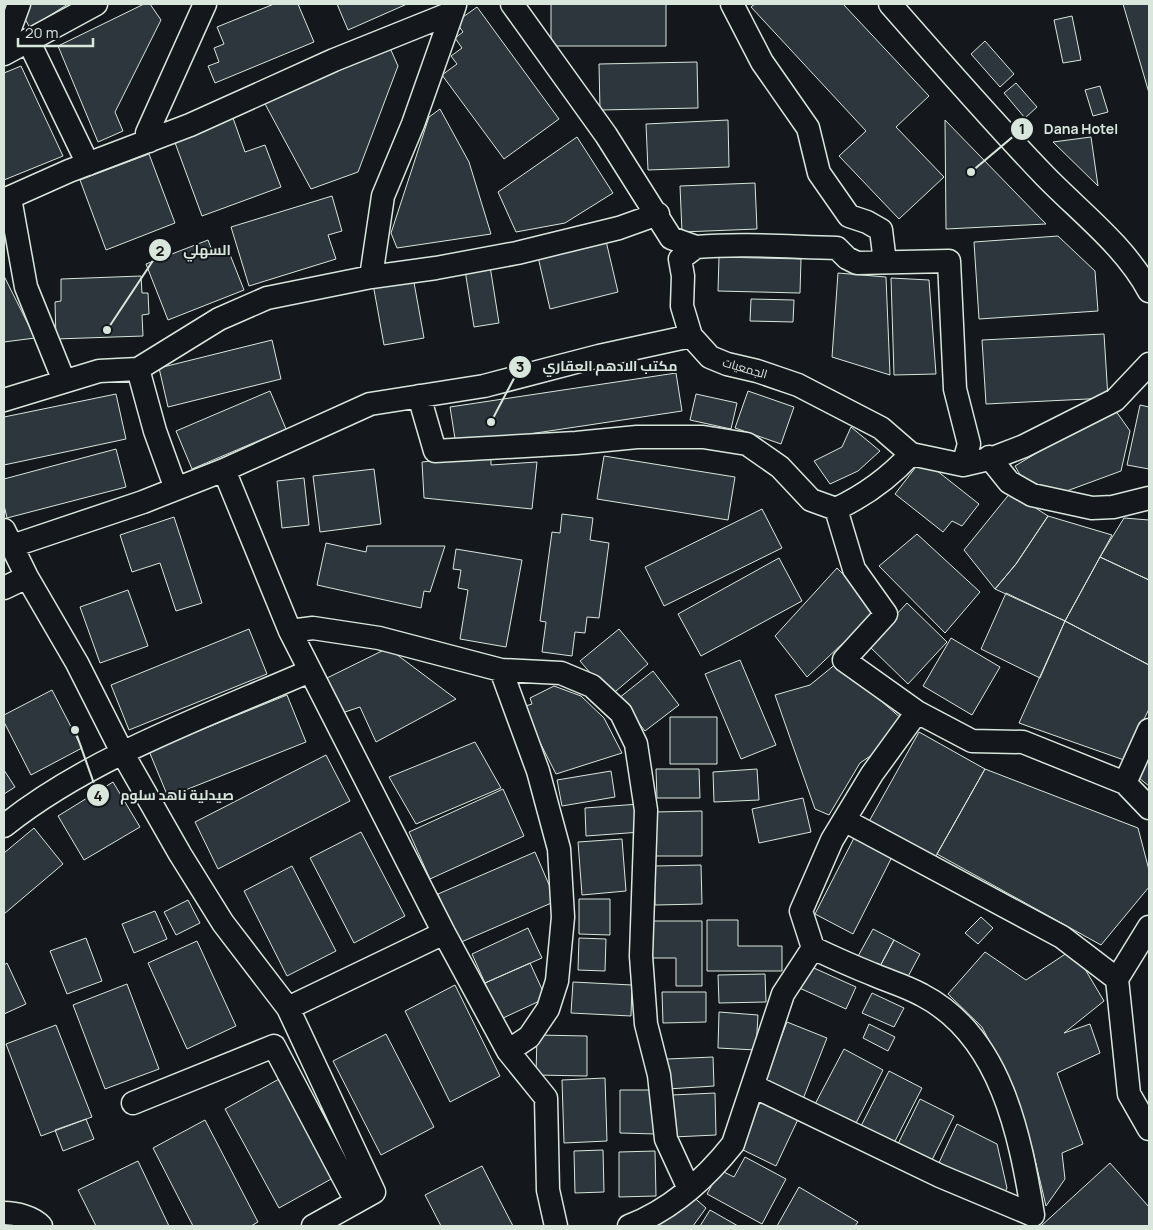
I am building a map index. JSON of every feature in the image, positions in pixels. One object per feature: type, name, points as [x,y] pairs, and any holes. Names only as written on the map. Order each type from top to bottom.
[{"type":"street","points":[[4,45],[19,4]]},
{"type":"street","points":[[4,54],[96,4]]},
{"type":"street","points":[[149,140],[147,133],[205,4]]},
{"type":"street","points":[[512,4],[606,136],[658,214],[670,238],[696,247],[734,244],[838,248],[857,263],[949,261],[955,389],[969,444],[963,464]]},
{"type":"street","points":[[732,4],[762,62],[808,128],[819,173],[849,216],[881,230],[885,262]]},
{"type":"street","points":[[890,4],[981,110],[1073,205],[1110,240],[1140,275],[1149,291]]},
{"type":"street","points":[[64,381],[26,288],[7,199],[88,164],[190,125],[453,8]]},
{"type":"street","points":[[371,276],[383,196],[413,124],[453,8]]},
{"type":"street","points":[[28,40],[88,164]]},
{"type":"street","points":[[4,400],[99,371],[138,369],[218,319],[267,298],[371,276],[436,268],[536,250],[619,228],[658,214]]},
{"type":"street","name":"الجمعيات","points":[[696,247],[680,259],[683,276],[682,306],[691,336],[710,357],[726,364],[757,370],[798,385],[881,428],[910,454]]},
{"type":"street","points":[[313,1226],[374,1192],[288,1008],[223,923],[180,854],[123,754],[76,663],[26,577],[8,538],[176,489],[224,470],[370,404],[484,386],[599,356],[691,336]]},
{"type":"street","points":[[419,396],[435,451],[576,443],[637,437],[703,437],[747,444],[780,467],[811,500],[836,509],[874,488],[892,474],[910,454],[963,464],[989,457],[993,458],[1024,446],[1115,400],[1149,364]]},
{"type":"street","points":[[138,369],[155,431],[176,489]]},
{"type":"street","points":[[989,457],[1009,482],[1032,495],[1092,508],[1113,507],[1149,498]]},
{"type":"street","points":[[224,470],[290,631],[444,933],[508,1051],[546,1098],[548,1190],[556,1226]]},
{"type":"street","points":[[836,509],[854,569],[886,614],[844,660],[917,712],[972,741],[1023,742],[1125,782],[1149,808]]},
{"type":"street","points":[[4,588],[26,577]]},
{"type":"street","points":[[290,631],[313,628],[379,638],[501,670],[561,673],[592,686],[621,713],[636,744],[646,810],[642,956],[646,1024],[659,1075],[666,1139],[690,1189]]},
{"type":"street","points":[[501,670],[538,771],[559,849],[563,917],[557,981],[548,1008],[529,1037],[508,1051]]},
{"type":"street","points":[[4,826],[50,793],[123,754],[310,671]]},
{"type":"street","points":[[753,1086],[940,1176],[1033,1215],[1024,1158],[1004,1094],[984,1052],[955,1019],[922,995],[813,948],[801,911],[832,840],[872,774],[917,712]]},
{"type":"street","points":[[1125,782],[1149,730]]},
{"type":"street","points":[[844,820],[1062,937],[1117,979]]},
{"type":"street","points":[[1149,927],[1117,979],[1129,1094],[1149,1129]]},
{"type":"street","points":[[288,1008],[444,933]]},
{"type":"street","points":[[629,1226],[660,1211],[690,1189],[719,1162],[733,1144],[782,994],[813,948]]},
{"type":"street","points":[[133,1103],[274,1046],[356,1202]]},
{"type":"street","points":[[4,1213],[13,1213],[38,1222],[42,1226]]},
{"type":"building","points":[[29,4],[68,4],[30,28],[24,17]]},
{"type":"building","points":[[144,4],[150,4],[161,20],[115,112],[123,131],[98,142],[58,46]]},
{"type":"building","points":[[274,4],[298,4],[314,42],[215,83],[208,66],[219,62],[214,48],[224,44],[217,27]]},
{"type":"building","points":[[337,4],[407,4],[348,30]]},
{"type":"building","points":[[551,4],[666,4],[666,46],[551,46]]},
{"type":"building","points":[[755,4],[843,4],[929,96],[896,127],[944,177],[899,219],[839,156],[866,131],[751,7]]},
{"type":"building","points":[[1123,4],[1149,4],[1149,93]]},
{"type":"building","points":[[477,7],[559,119],[504,159],[442,75],[457,64],[451,56],[462,48],[455,38],[463,32],[456,22]]},
{"type":"building","points":[[1072,16],[1081,60],[1063,63],[1054,20]]},
{"type":"building","points":[[985,41],[1014,74],[1000,87],[971,54]]},
{"type":"building","points":[[390,48],[398,66],[358,172],[311,189],[264,102]]},
{"type":"building","points":[[697,62],[698,108],[600,110],[599,64]]},
{"type":"building","points":[[21,66],[63,156],[4,180],[4,73]]},
{"type":"building","points":[[1016,83],[1037,107],[1025,118],[1004,93]]},
{"type":"building","points":[[1100,86],[1108,112],[1093,116],[1085,90]]},
{"type":"building","points":[[440,109],[469,162],[491,234],[397,248],[391,233],[429,117]]},
{"type":"building","points":[[233,118],[245,152],[265,145],[281,187],[202,216],[174,140]]},
{"type":"building","points":[[728,120],[729,167],[648,170],[646,124]]},
{"type":"building","points":[[945,120],[1046,224],[946,229]]},
{"type":"building","points":[[577,137],[613,193],[565,223],[516,232],[498,192]]},
{"type":"building","points":[[1091,137],[1098,186],[1053,142]]},
{"type":"building","points":[[149,154],[175,223],[106,250],[80,180]]},
{"type":"building","points":[[755,183],[757,229],[682,232],[680,186]]},
{"type":"building","points":[[332,196],[342,231],[328,235],[336,259],[249,286],[231,227]]},
{"type":"building","points":[[1058,236],[1095,271],[1098,311],[979,319],[974,242]]},
{"type":"building","points":[[208,240],[213,253],[227,247],[244,290],[168,320],[146,264]]},
{"type":"building","points":[[606,241],[618,292],[550,309],[538,257]]},
{"type":"building","points":[[719,257],[801,259],[800,293],[718,291]]},
{"type":"building","points":[[490,266],[499,323],[474,327],[465,270]]},
{"type":"building","points":[[838,273],[886,277],[890,375],[832,357]]},
{"type":"building","points":[[4,276],[35,338],[4,342]]},
{"type":"building","points":[[141,276],[142,293],[148,293],[149,314],[142,315],[143,336],[56,339],[55,302],[61,301],[61,279]]},
{"type":"building","points":[[413,277],[424,338],[384,345],[373,284]]},
{"type":"building","points":[[891,278],[929,280],[936,374],[894,375]]},
{"type":"building","points":[[751,299],[794,300],[793,322],[750,321]]},
{"type":"building","points":[[1104,334],[1108,398],[986,404],[982,340]]},
{"type":"building","points":[[272,340],[281,379],[168,407],[159,368]]},
{"type":"building","points":[[676,373],[682,411],[456,445],[450,407]]},
{"type":"building","points":[[270,391],[286,429],[192,469],[176,431]]},
{"type":"building","points":[[748,391],[794,407],[781,444],[735,428]]},
{"type":"building","points":[[116,394],[126,439],[4,465],[4,417]]},
{"type":"building","points":[[696,394],[737,403],[731,429],[690,420]]},
{"type":"building","points":[[1140,405],[1149,407],[1149,469],[1127,465]]},
{"type":"building","points":[[1113,407],[1130,431],[1121,471],[1064,492],[1023,480],[1015,466]]},
{"type":"building","points":[[851,427],[880,451],[858,471],[830,484],[814,461],[842,447]]},
{"type":"building","points":[[116,449],[126,487],[7,518],[4,505],[4,479]]},
{"type":"building","points":[[491,455],[491,465],[537,462],[532,509],[424,498],[422,462]]},
{"type":"building","points":[[604,456],[735,477],[728,520],[597,499]]},
{"type":"building","points":[[922,459],[979,504],[962,526],[952,521],[943,532],[895,494]]},
{"type":"building","points":[[374,469],[381,524],[320,532],[313,476]]},
{"type":"building","points":[[304,478],[309,525],[282,528],[277,481]]},
{"type":"building","points":[[1011,492],[1048,516],[1016,564],[995,589],[964,550]]},
{"type":"building","points":[[762,509],[782,548],[664,606],[645,567]]},
{"type":"building","points":[[562,514],[593,518],[590,540],[609,543],[599,618],[587,617],[585,633],[575,632],[572,656],[542,652],[546,622],[540,621],[552,532],[560,533]]},
{"type":"building","points":[[1048,516],[1112,535],[1065,621],[995,589],[1016,564]]},
{"type":"building","points":[[174,517],[202,603],[176,611],[160,563],[132,572],[120,535]]},
{"type":"building","points":[[1124,518],[1149,520],[1149,580],[1100,557]]},
{"type":"building","points":[[917,534],[980,592],[945,633],[879,566]]},
{"type":"building","points":[[326,543],[366,552],[367,546],[445,546],[430,592],[424,591],[421,608],[317,585]]},
{"type":"building","points":[[456,549],[522,560],[506,647],[460,639],[468,590],[458,588],[461,570],[453,569]]},
{"type":"building","points":[[1100,557],[1149,580],[1149,665],[1065,621]]},
{"type":"building","points":[[779,558],[802,601],[701,656],[678,614]]},
{"type":"building","points":[[837,568],[878,610],[807,677],[775,636]]},
{"type":"building","points":[[128,590],[148,646],[100,663],[80,607]]},
{"type":"building","points":[[1006,593],[1065,621],[1040,678],[981,649]]},
{"type":"building","points":[[907,603],[947,642],[908,684],[868,645]]},
{"type":"building","points":[[1065,621],[1149,665],[1149,709],[1124,760],[1019,723]]},
{"type":"building","points":[[249,629],[267,674],[129,730],[111,685]]},
{"type":"building","points":[[619,629],[648,664],[610,696],[580,661]]},
{"type":"building","points":[[951,638],[1000,667],[972,715],[923,686]]},
{"type":"building","points":[[388,648],[456,699],[376,742],[360,707],[342,713],[327,678]]},
{"type":"building","points":[[740,660],[776,745],[741,759],[705,674]]},
{"type":"building","points":[[837,663],[902,719],[879,750],[860,763],[829,815],[815,809],[775,695],[810,685]]},
{"type":"building","points":[[653,671],[679,705],[645,731],[619,698]]},
{"type":"building","points":[[554,686],[581,696],[604,718],[622,753],[556,774],[522,707],[532,704],[530,698]]},
{"type":"building","points":[[52,690],[82,748],[31,775],[4,722],[4,715]]},
{"type":"building","points":[[287,695],[306,742],[168,797],[149,751]]},
{"type":"building","points":[[670,717],[717,717],[717,764],[670,764]]},
{"type":"building","points":[[919,732],[985,769],[932,863],[867,825]]},
{"type":"building","points":[[475,742],[501,788],[416,824],[389,777]]},
{"type":"building","points":[[326,755],[350,801],[218,869],[195,822]]},
{"type":"building","points":[[1149,758],[1149,786],[1139,778]]},
{"type":"building","points":[[656,769],[699,769],[700,798],[657,798]]},
{"type":"building","points":[[757,769],[759,800],[714,802],[713,772]]},
{"type":"building","points":[[985,769],[1138,828],[1149,870],[1149,887],[1101,945],[937,854]]},
{"type":"building","points":[[4,770],[15,787],[4,794]]},
{"type":"building","points":[[611,771],[615,797],[562,806],[557,780]]},
{"type":"building","points":[[113,782],[140,827],[84,860],[58,816]]},
{"type":"building","points":[[503,789],[524,836],[430,879],[409,832]]},
{"type":"building","points":[[803,798],[811,832],[759,843],[752,809]]},
{"type":"building","points":[[639,804],[641,832],[586,836],[585,808]]},
{"type":"building","points":[[702,811],[702,856],[654,856],[654,812]]},
{"type":"building","points":[[34,828],[63,864],[4,914],[4,853]]},
{"type":"building","points":[[361,832],[405,916],[354,943],[310,858]]},
{"type":"building","points":[[855,836],[893,855],[853,934],[815,914]]},
{"type":"building","points":[[622,839],[626,891],[582,895],[578,842]]},
{"type":"building","points":[[535,852],[556,901],[459,943],[438,894]]},
{"type":"building","points":[[701,865],[702,904],[655,905],[654,866]]},
{"type":"building","points":[[292,866],[336,951],[287,976],[244,891]]},
{"type":"building","points":[[579,899],[610,899],[610,935],[579,934]]},
{"type":"building","points":[[188,900],[200,923],[176,935],[164,912]]},
{"type":"building","points":[[155,911],[167,939],[134,953],[122,924]]},
{"type":"building","points":[[981,917],[993,928],[978,944],[965,933]]},
{"type":"building","points":[[707,920],[738,920],[738,946],[782,946],[782,971],[707,971]]},
{"type":"building","points":[[652,921],[702,921],[702,986],[676,986],[676,958],[652,958]]},
{"type":"building","points":[[528,928],[542,958],[485,983],[472,954]]},
{"type":"building","points":[[873,929],[894,940],[878,970],[857,958]]},
{"type":"building","points":[[86,938],[102,981],[67,994],[50,951]]},
{"type":"building","points":[[579,938],[606,939],[605,971],[578,970]]},
{"type":"building","points":[[894,940],[920,954],[904,984],[878,970]]},
{"type":"building","points":[[197,941],[236,1026],[187,1049],[148,963]]},
{"type":"building","points":[[1073,949],[1104,1001],[1064,1033],[1090,1024],[1100,1053],[1057,1073],[1083,1144],[1062,1153],[1065,1179],[1046,1206],[1033,1151],[1014,1088],[982,1027],[948,994],[985,952],[1026,980]]},
{"type":"building","points":[[7,963],[26,1004],[4,1014],[4,965]]},
{"type":"building","points":[[530,963],[546,998],[501,1019],[485,983]]},
{"type":"building","points":[[805,964],[856,987],[846,1009],[795,986]]},
{"type":"building","points":[[765,974],[766,1002],[719,1003],[718,975]]},
{"type":"building","points":[[573,982],[632,985],[631,1016],[571,1013]]},
{"type":"building","points":[[127,984],[159,1069],[105,1089],[73,1005]]},
{"type":"building","points":[[455,985],[500,1076],[450,1102],[405,1011]]},
{"type":"building","points":[[662,992],[706,992],[706,1022],[663,1023]]},
{"type":"building","points":[[872,993],[904,1008],[894,1027],[862,1013]]},
{"type":"building","points":[[719,1012],[758,1015],[756,1050],[718,1048]]},
{"type":"building","points":[[787,1022],[827,1038],[803,1099],[763,1083]]},
{"type":"building","points":[[869,1024],[895,1037],[888,1051],[863,1038]]},
{"type":"building","points":[[56,1025],[92,1117],[41,1136],[6,1044]]},
{"type":"building","points":[[386,1034],[434,1127],[381,1155],[333,1061]]},
{"type":"building","points":[[537,1035],[587,1036],[587,1076],[536,1075]]},
{"type":"building","points":[[844,1049],[883,1070],[854,1127],[814,1106]]},
{"type":"building","points":[[713,1057],[714,1086],[668,1089],[667,1059]]},
{"type":"building","points":[[889,1071],[922,1088],[893,1145],[860,1128]]},
{"type":"building","points":[[605,1078],[607,1141],[564,1143],[562,1080]]},
{"type":"building","points":[[279,1079],[333,1178],[279,1208],[225,1109]]},
{"type":"building","points":[[620,1090],[657,1090],[656,1134],[620,1133]]},
{"type":"building","points":[[715,1093],[716,1135],[673,1137],[672,1095]]},
{"type":"building","points":[[763,1096],[801,1113],[776,1166],[739,1148]]},
{"type":"building","points":[[920,1099],[954,1116],[930,1164],[897,1146]]},
{"type":"building","points":[[86,1119],[94,1139],[63,1151],[55,1130]]},
{"type":"building","points":[[205,1120],[258,1222],[251,1226],[193,1226],[153,1148]]},
{"type":"building","points":[[957,1124],[997,1144],[1007,1188],[1003,1196],[937,1167]]},
{"type":"building","points":[[603,1150],[604,1192],[575,1193],[574,1151]]},
{"type":"building","points":[[655,1151],[656,1196],[619,1197],[619,1152]]},
{"type":"building","points":[[745,1157],[786,1179],[762,1224],[707,1194],[720,1170],[734,1177]]},
{"type":"building","points":[[138,1161],[169,1226],[96,1226],[78,1190]]},
{"type":"building","points":[[1110,1163],[1149,1207],[1149,1226],[1041,1226]]},
{"type":"building","points":[[482,1166],[513,1226],[441,1226],[425,1195]]},
{"type":"building","points":[[799,1187],[858,1222],[855,1226],[777,1226]]},
{"type":"building","points":[[690,1194],[706,1208],[693,1226],[646,1226]]},
{"type":"building","points":[[710,1210],[738,1226],[700,1226]]},
{"type":"place","name":"Dana Hotel","points":[[971,172]]},
{"type":"place","name":"السهلي","points":[[107,330]]},
{"type":"place","name":"مكتب الادهم العقاري","points":[[491,422]]},
{"type":"place","name":"صيدلية ناهد سلوم","points":[[75,730]]}]
